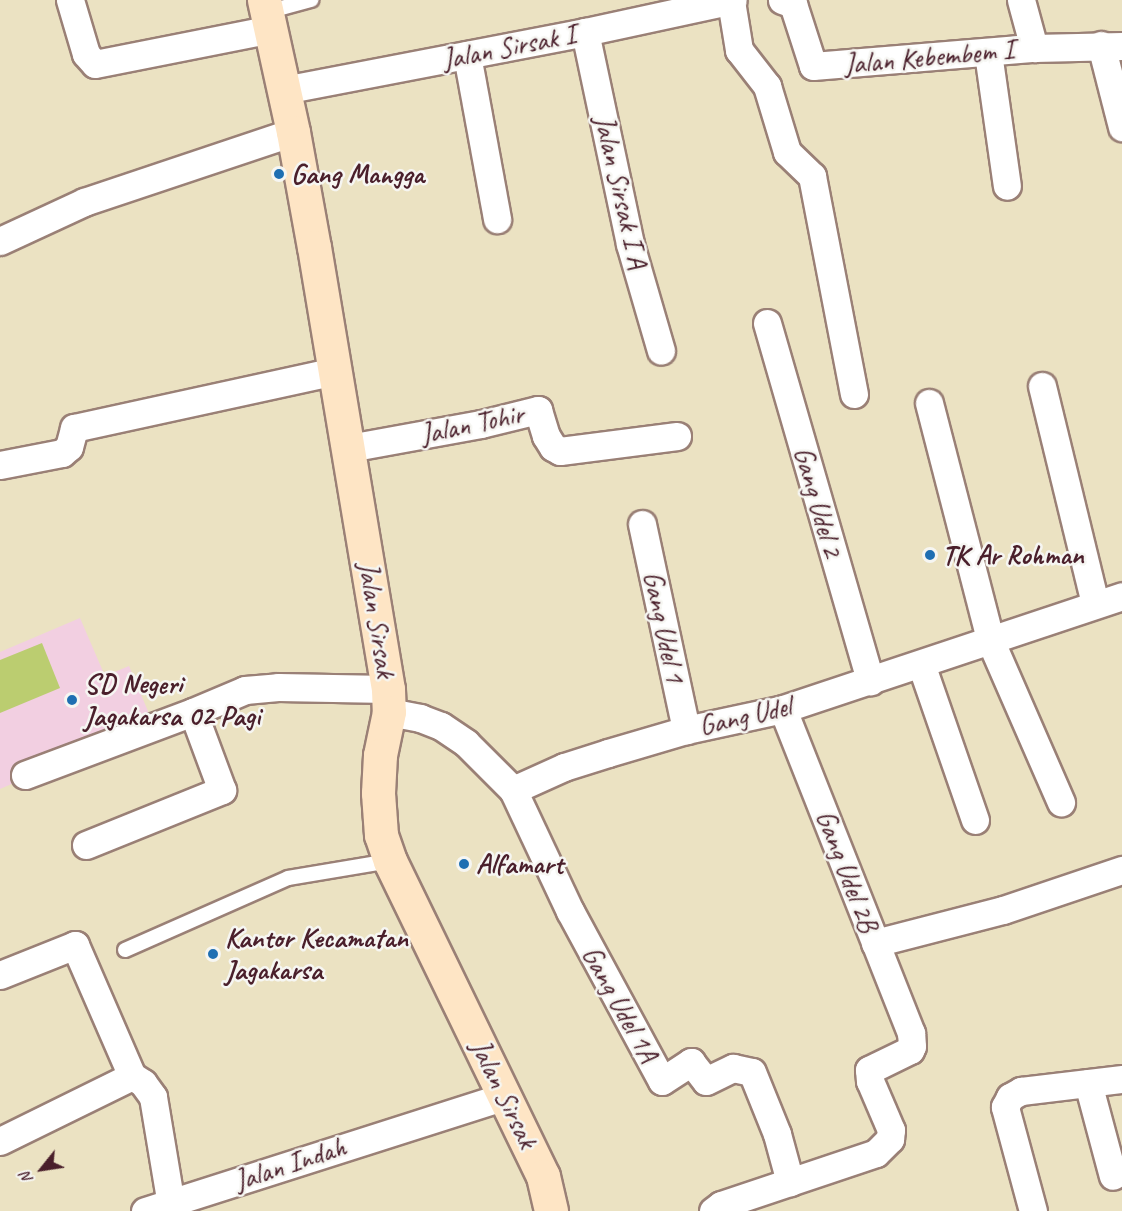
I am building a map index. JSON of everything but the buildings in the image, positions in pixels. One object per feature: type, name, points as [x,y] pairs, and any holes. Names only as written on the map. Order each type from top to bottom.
[{"type":"street","points":[[70,0],[86,54],[95,64],[267,14]]},
{"type":"street","points":[[732,0],[739,50],[767,86],[787,152],[813,176],[854,394]]},
{"type":"street","name":"Jalan Sirsak I","points":[[284,90],[585,32],[732,0]]},
{"type":"street","name":"Jalan Kebembem I","points":[[782,0],[793,4],[813,66],[1034,48],[1112,46]]},
{"type":"street","points":[[1021,0],[1034,48]]},
{"type":"street","name":"Jalan Sirsak","points":[[267,14],[294,132],[349,448],[388,700],[380,755],[378,793],[381,835],[390,861],[543,1176],[551,1211]]},
{"type":"street","name":"Jalan Sirsak I A","points":[[585,32],[630,244],[661,351]]},
{"type":"street","points":[[1112,46],[1122,127]]},
{"type":"street","points":[[988,53],[1007,186]]},
{"type":"street","points":[[467,55],[496,219]]},
{"type":"street","points":[[0,242],[84,202],[294,132]]},
{"type":"street","name":"Gang Udel 2","points":[[767,323],[870,681]]},
{"type":"street","points":[[0,465],[62,453],[69,447],[74,428],[336,371]]},
{"type":"street","points":[[1042,386],[1095,603]]},
{"type":"street","points":[[929,402],[991,642],[1061,802]]},
{"type":"street","name":"Jalan Tohir","points":[[349,448],[481,424],[538,410],[546,436],[553,447],[560,451],[677,436]]},
{"type":"street","name":"Gang Udel 1","points":[[642,524],[686,730]]},
{"type":"street","name":"Gang Udel","points":[[513,790],[564,767],[686,730],[783,709],[991,642],[1095,603],[1122,596]]},
{"type":"street","points":[[921,664],[975,819]]},
{"type":"street","points":[[25,774],[193,712],[245,690],[278,687],[388,700],[420,718],[441,726],[466,743],[513,790]]},
{"type":"street","name":"Gang Udel 2B","points":[[783,709],[911,1033],[910,1050],[869,1070],[870,1081],[891,1130],[890,1139],[876,1153],[790,1182]]},
{"type":"street","points":[[86,845],[222,790],[193,712]]},
{"type":"street","name":"Gang Udel 1A","points":[[513,790],[570,911],[663,1081],[691,1062],[706,1081],[733,1068],[752,1072],[777,1134],[790,1182]]},
{"type":"street","points":[[875,943],[1003,910],[1110,874]]},
{"type":"street","points":[[0,975],[75,945],[132,1076],[142,1083],[153,1097],[172,1207]]},
{"type":"street","points":[[0,1141],[132,1076]]},
{"type":"street","points":[[1033,1211],[1005,1107],[1011,1097],[1022,1091],[1122,1079]]},
{"type":"street","points":[[1088,1083],[1113,1176]]},
{"type":"street","name":"Jalan Indah","points":[[145,1211],[172,1207],[505,1096]]},
{"type":"street","points":[[713,1211],[721,1205],[790,1182]]},
{"type":"lane","points":[[267,14],[311,0]]},
{"type":"lane","points":[[125,950],[288,878],[390,861]]},
{"type":"shaded area","name":"SD Negeri Jagakarsa 02 Pagi","points":[[80,618],[105,676],[129,666],[153,723],[0,789],[0,652]]},
{"type":"green space","points":[[42,643],[60,688],[0,713],[0,660]]},
{"type":"place","name":"Gang Mangga","points":[[279,174]]},
{"type":"place","name":"TK Ar Rohman","points":[[930,555]]},
{"type":"place","name":"SD Negeri Jagakarsa 02 Pagi","points":[[72,700]]},
{"type":"place","name":"Alfamart","points":[[464,864]]},
{"type":"place","name":"Kantor Kecamatan Jagakarsa","points":[[213,954]]}]
